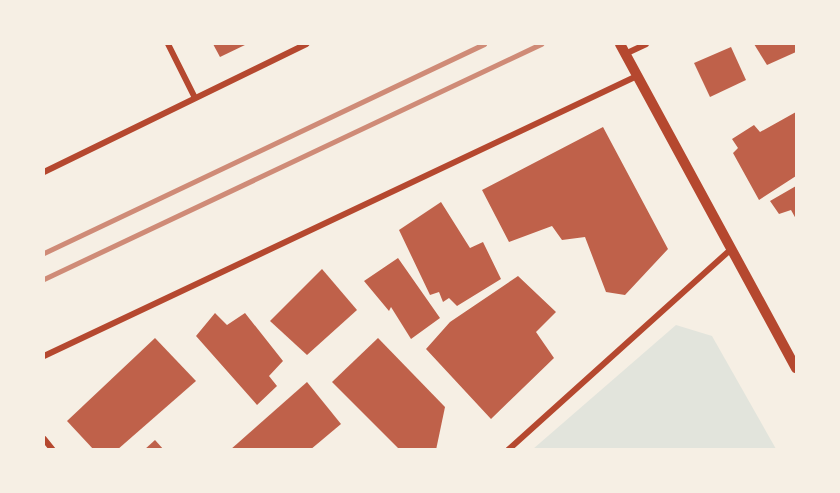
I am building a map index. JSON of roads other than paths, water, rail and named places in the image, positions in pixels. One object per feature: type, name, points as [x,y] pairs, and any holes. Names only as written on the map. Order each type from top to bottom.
[{"type":"street","points":[[168,44],[195,98]]},
{"type":"street","points":[[44,172],[306,44]]},
{"type":"street","points":[[646,44],[622,49],[635,78],[796,368]]},
{"type":"street","points":[[44,356],[635,78]]},
{"type":"street","points":[[508,450],[730,249]]},
{"type":"street","points":[[44,439],[53,450]]},
{"type":"railway","points":[[44,253],[484,44]]},
{"type":"railway","points":[[44,279],[541,44]]}]
